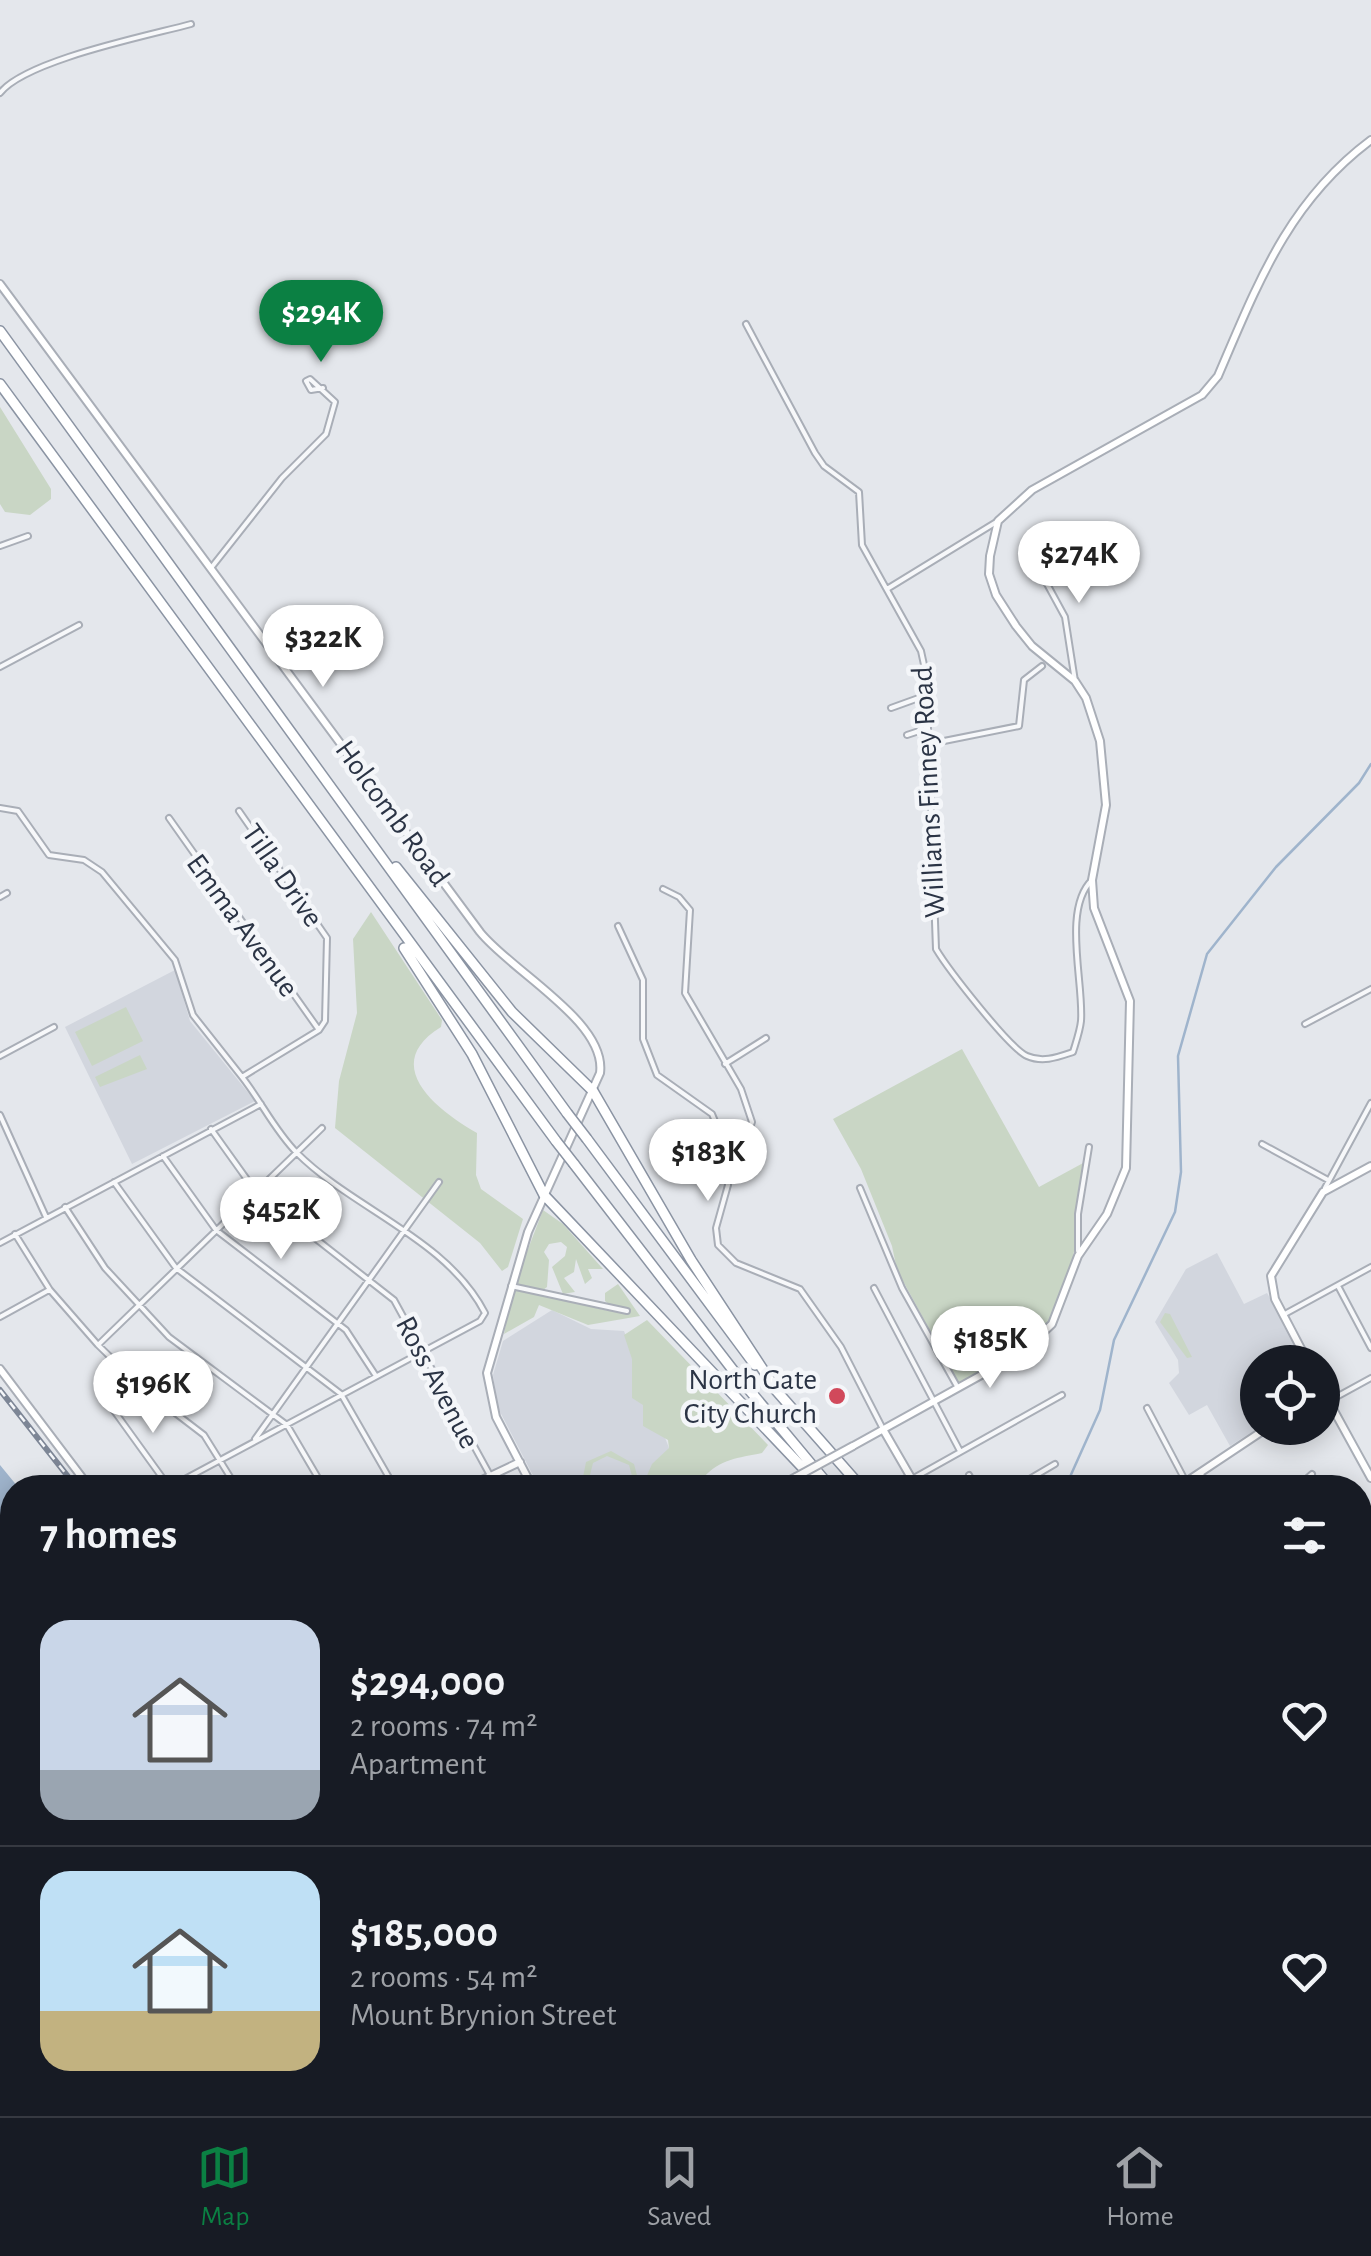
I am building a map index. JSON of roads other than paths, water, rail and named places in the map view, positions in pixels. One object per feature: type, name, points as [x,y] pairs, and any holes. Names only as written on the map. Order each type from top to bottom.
[{"type":"highway","points":[[0,331],[707,1306],[850,1475]]},
{"type":"highway","points":[[0,384],[556,1141],[736,1374],[821,1475]]},
{"type":"highway","points":[[368,836],[415,888],[512,1012],[593,1091],[690,1260],[777,1392]]},
{"type":"highway","points":[[360,878],[472,1054],[544,1195],[810,1475]]},
{"type":"street","points":[[0,93],[16,76],[37,68],[191,24]]},
{"type":"street","points":[[887,588],[998,521],[1032,490],[1202,394],[1218,376],[1292,220],[1335,167],[1371,140]]},
{"type":"street","name":"Holcomb Road","points":[[0,284],[480,932],[593,1037],[602,1060],[593,1091]]},
{"type":"street","name":"Williams Finney Road","points":[[746,324],[815,453],[824,466],[859,492],[858,533],[921,652],[927,695],[936,949],[951,974],[1025,1056],[1048,1060],[1073,1052],[1081,1023],[1076,932],[1082,893],[1092,880]]},
{"type":"street","points":[[211,568],[282,478],[326,434],[336,402],[324,388]]},
{"type":"street","points":[[800,1475],[1021,1353],[1058,1312],[1078,1256],[1122,1183],[1130,1121],[1130,1000],[1094,908],[1092,880],[1106,805],[1100,741],[1086,698],[1075,681],[1032,646],[996,595],[989,574],[998,521]]},
{"type":"street","points":[[0,546],[28,536]]},
{"type":"street","points":[[1028,549],[1066,617],[1075,681]]},
{"type":"street","points":[[0,667],[79,625]]},
{"type":"street","points":[[929,744],[1018,726],[1024,680],[1042,666]]},
{"type":"street","points":[[890,708],[927,695]]},
{"type":"street","points":[[907,736],[928,728]]},
{"type":"street","points":[[0,808],[18,811],[34,840],[49,855],[84,860],[102,872],[175,960],[193,1015],[296,1152],[460,1276],[484,1315],[192,1475]]},
{"type":"street","name":"Tilla Drive","points":[[239,811],[327,938],[325,1021],[318,1030]]},
{"type":"street","name":"Emma Avenue","points":[[169,818],[318,1030]]},
{"type":"street","points":[[663,888],[679,896],[690,910],[685,993],[741,1089],[752,1122],[747,1136],[724,1143]]},
{"type":"street","points":[[0,897],[7,893]]},
{"type":"street","points":[[618,926],[643,980],[642,1027],[652,1065],[661,1081],[712,1114],[724,1143],[728,1185],[716,1228],[718,1245],[736,1263],[800,1289],[841,1347],[910,1475]]},
{"type":"street","points":[[1305,1024],[1371,988]]},
{"type":"street","points":[[0,1056],[54,1027]]},
{"type":"street","points":[[242,1077],[318,1030]]},
{"type":"street","points":[[725,1064],[766,1038]]},
{"type":"street","points":[[526,1475],[496,1417],[488,1390],[491,1352],[544,1195],[593,1091]]},
{"type":"street","points":[[0,1242],[261,1104]]},
{"type":"street","points":[[1299,1345],[1272,1292],[1272,1276],[1371,1104]]},
{"type":"street","points":[[0,1116],[46,1217]]},
{"type":"street","name":"Ross Avenue","points":[[211,1128],[256,1192],[394,1300],[488,1475]]},
{"type":"street","points":[[98,1345],[322,1128]]},
{"type":"street","points":[[1262,1144],[1328,1180]]},
{"type":"street","points":[[1078,1256],[1078,1214],[1088,1147]]},
{"type":"street","points":[[163,1156],[216,1230],[338,1324],[353,1338],[376,1376]]},
{"type":"street","points":[[1323,1192],[1371,1166]]},
{"type":"street","points":[[114,1182],[176,1268],[341,1394],[388,1475]]},
{"type":"street","points":[[255,1439],[439,1182]]},
{"type":"street","points":[[860,1188],[902,1288],[958,1388]]},
{"type":"street","points":[[65,1207],[105,1268],[138,1306],[169,1337],[286,1424],[316,1475]]},
{"type":"street","points":[[15,1234],[50,1290],[98,1345],[140,1386],[204,1436],[230,1475]]},
{"type":"street","points":[[1283,1314],[1371,1267]]},
{"type":"street","points":[[1338,1285],[1371,1348]]},
{"type":"street","points":[[511,1286],[627,1310]]},
{"type":"street","points":[[874,1288],[960,1451]]},
{"type":"street","points":[[0,1317],[50,1290]]},
{"type":"street","points":[[0,1369],[80,1475]]},
{"type":"street","points":[[1340,1395],[1371,1378]]},
{"type":"street","points":[[140,1386],[114,1401],[112,1408],[159,1475]]},
{"type":"street","points":[[917,1475],[1062,1395]]},
{"type":"street","points":[[1147,1408],[1182,1475]]},
{"type":"street","points":[[1340,1421],[1369,1475]]},
{"type":"street","points":[[1196,1475],[1241,1445]]},
{"type":"street","points":[[488,1475],[520,1462]]},
{"type":"street","points":[[1036,1475],[1055,1464]]},
{"type":"waterway","points":[[1071,1475],[1100,1410],[1114,1340],[1175,1212],[1181,1172],[1178,1056],[1207,954],[1276,867],[1359,783],[1371,764]]},
{"type":"railway","points":[[0,1390],[67,1475]]},
{"type":"place","name":"North Gate City Church","points":[[837,1396]]}]
